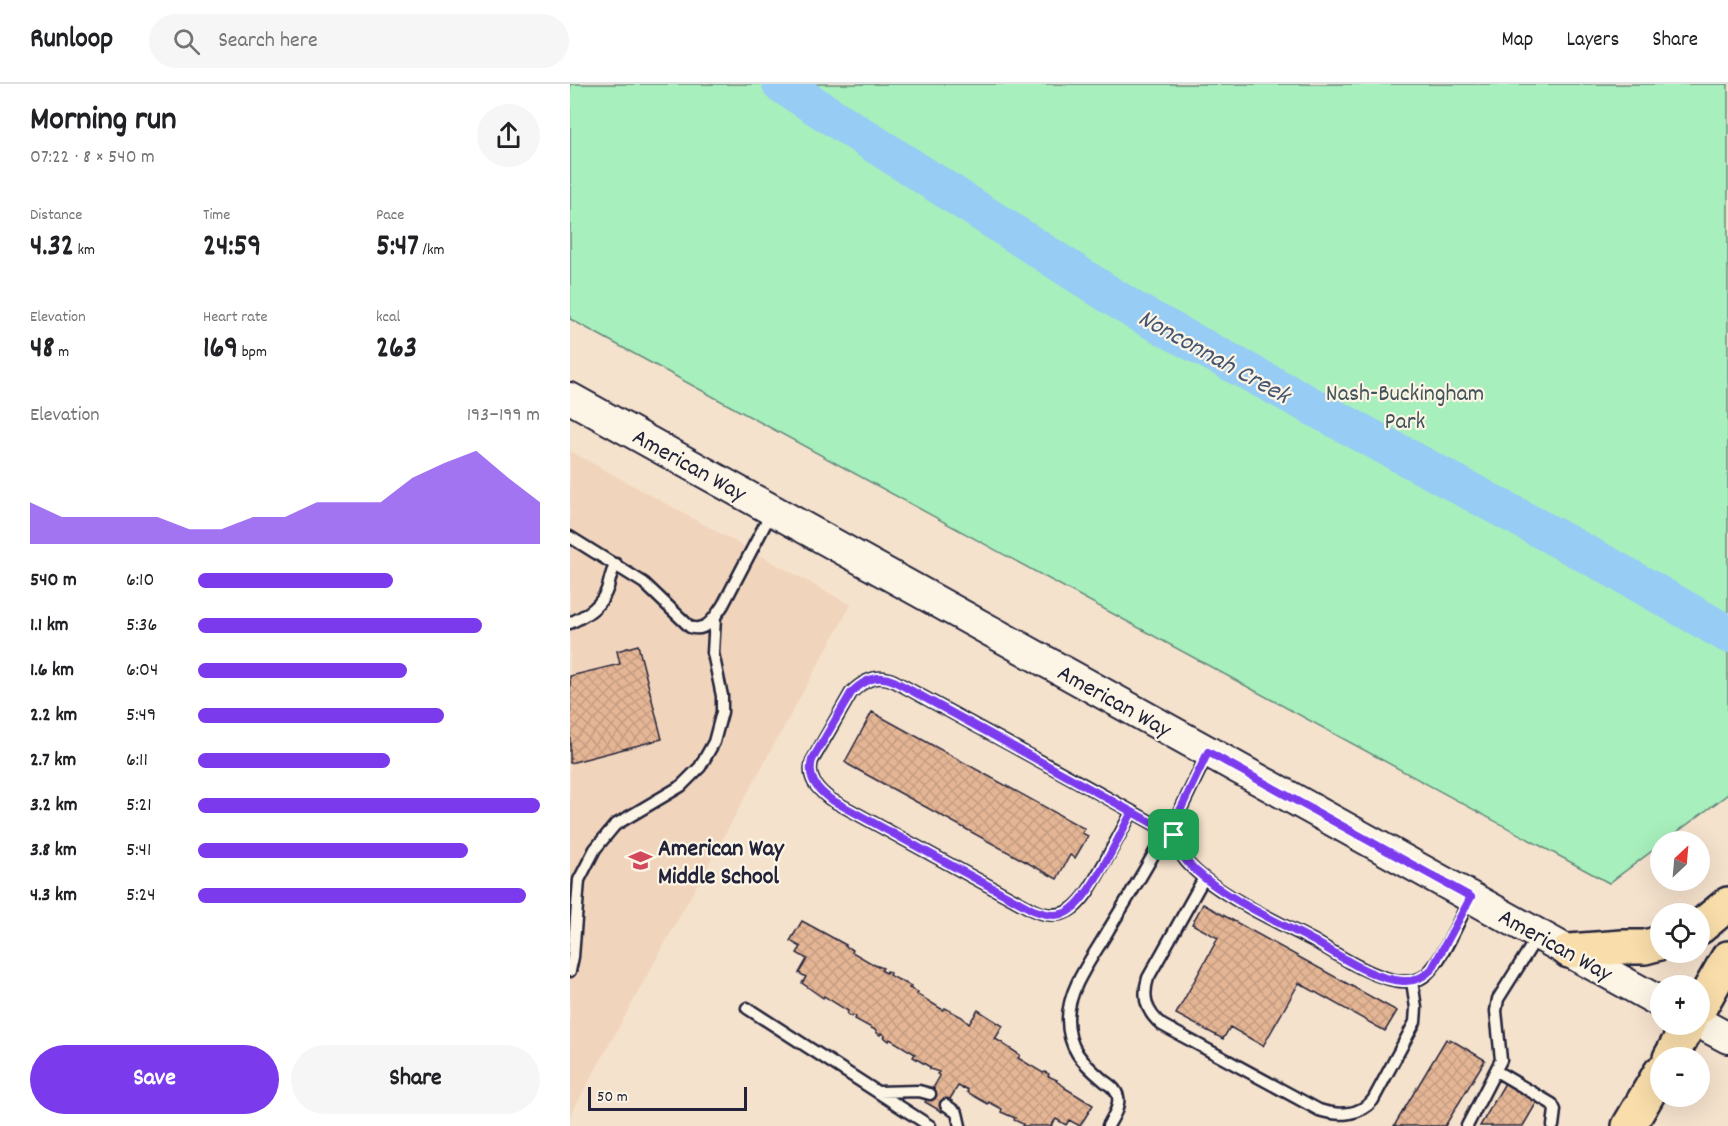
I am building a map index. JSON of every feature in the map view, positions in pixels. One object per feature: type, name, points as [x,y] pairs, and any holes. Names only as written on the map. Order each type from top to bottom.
[{"type":"main road","name":"American Way","points":[[570,398],[1650,996]]},
{"type":"main road","points":[[1710,919],[1728,904]]},
{"type":"main road","points":[[1569,951],[1650,946]]},
{"type":"main road","points":[[1710,990],[1728,958]]},
{"type":"main road","points":[[1710,1028],[1728,1038]]},
{"type":"main road","points":[[1629,1126],[1650,1090]]},
{"type":"lane","points":[[570,537],[616,564],[651,589],[690,627],[700,629],[714,617],[734,584],[772,510]]},
{"type":"lane","points":[[570,623],[600,603],[608,587],[610,573],[616,564]]},
{"type":"lane","points":[[570,971],[579,880],[596,849],[615,825],[681,786],[700,767],[714,742],[719,728],[722,696],[713,653],[714,617]]},
{"type":"lane","points":[[1132,812],[1086,896],[1077,905],[1059,915],[1042,914],[830,799],[822,793],[811,776],[810,768],[812,760],[851,693],[859,685],[869,680],[879,677],[888,678],[1174,835]]},
{"type":"lane","points":[[1208,752],[1176,819],[1174,835],[1185,859],[1204,878],[1247,905],[1368,971],[1391,979],[1412,981],[1423,977],[1436,964],[1471,897]]},
{"type":"lane","points":[[1108,1126],[1116,1112],[1118,1095],[1076,1053],[1069,1031],[1068,1017],[1081,976],[1156,850],[1165,839],[1174,835]]},
{"type":"lane","points":[[1204,878],[1148,978],[1144,996],[1151,1014],[1162,1025],[1319,1110],[1337,1114],[1353,1112],[1368,1107],[1374,1100],[1415,1022],[1416,1008],[1412,981]]},
{"type":"lane","points":[[1467,1126],[1502,1057],[1496,1011],[1498,999],[1539,934]]},
{"type":"lane","points":[[747,1008],[930,1126]]},
{"type":"lane","points":[[1496,1071],[1552,1104],[1556,1110],[1553,1126]]},
{"type":"lane","points":[[878,1092],[919,1090],[930,1094]]},
{"type":"lane","points":[[946,1105],[957,1113],[960,1126]]},
{"type":"shaded area","name":"American Way Middle School","points":[[570,451],[851,605],[570,1116]]},
{"type":"green space","name":"Nash-Buckingham Park","points":[[570,84],[1728,84],[1728,794],[1678,831],[1650,831],[1650,852],[1609,883],[570,319]]},
{"type":"building","points":[[638,645],[662,739],[570,763],[570,676],[620,664],[617,651]]},
{"type":"building","points":[[872,712],[1085,829],[1082,833],[1088,836],[1075,858],[1070,855],[1057,879],[849,765],[845,762]]},
{"type":"building","points":[[1203,904],[1397,1011],[1385,1031],[1299,983],[1263,1046],[1230,1027],[1223,1039],[1176,1014],[1218,938],[1192,924]]},
{"type":"building","points":[[802,921],[846,945],[853,950],[852,952],[911,986],[909,988],[918,992],[917,994],[943,1010],[945,1008],[962,1017],[969,1024],[978,1010],[1003,1026],[995,1039],[1020,1055],[1018,1058],[1043,1073],[1049,1074],[1048,1076],[1057,1080],[1065,1088],[1093,1105],[1080,1126],[1069,1120],[1066,1125],[1056,1119],[1051,1126],[1022,1126],[1023,1124],[1014,1120],[1015,1118],[1001,1112],[1002,1109],[989,1102],[988,1104],[958,1086],[942,1112],[925,1102],[940,1076],[937,1074],[939,1072],[930,1069],[913,1057],[915,1054],[890,1039],[889,1041],[881,1033],[880,1035],[855,1019],[853,1015],[852,1017],[847,1014],[848,1011],[824,996],[823,998],[802,983],[806,977],[799,973],[807,959],[797,953],[801,947],[790,941]]},
{"type":"building","points":[[1446,1039],[1449,1041],[1450,1039],[1485,1060],[1445,1126],[1394,1126]]},
{"type":"building","points":[[1505,1083],[1537,1102],[1523,1126],[1480,1126]]},
{"type":"waterway","name":"Nonconnah Creek","points":[[781,84],[1135,311],[1607,565],[1728,634]]},
{"type":"place","name":"American Way Middle School","points":[[640,861]]},
{"type":"route","points":[[1174,835],[1132,812],[1082,901],[1064,913],[1042,914],[830,799],[815,784],[810,768],[812,760],[851,693],[859,685],[869,680],[879,677],[888,678],[1174,835],[1176,819],[1208,752],[1471,897],[1432,969],[1423,977],[1412,981],[1391,979],[1368,971],[1217,887],[1192,868],[1179,850],[1174,835]]}]
